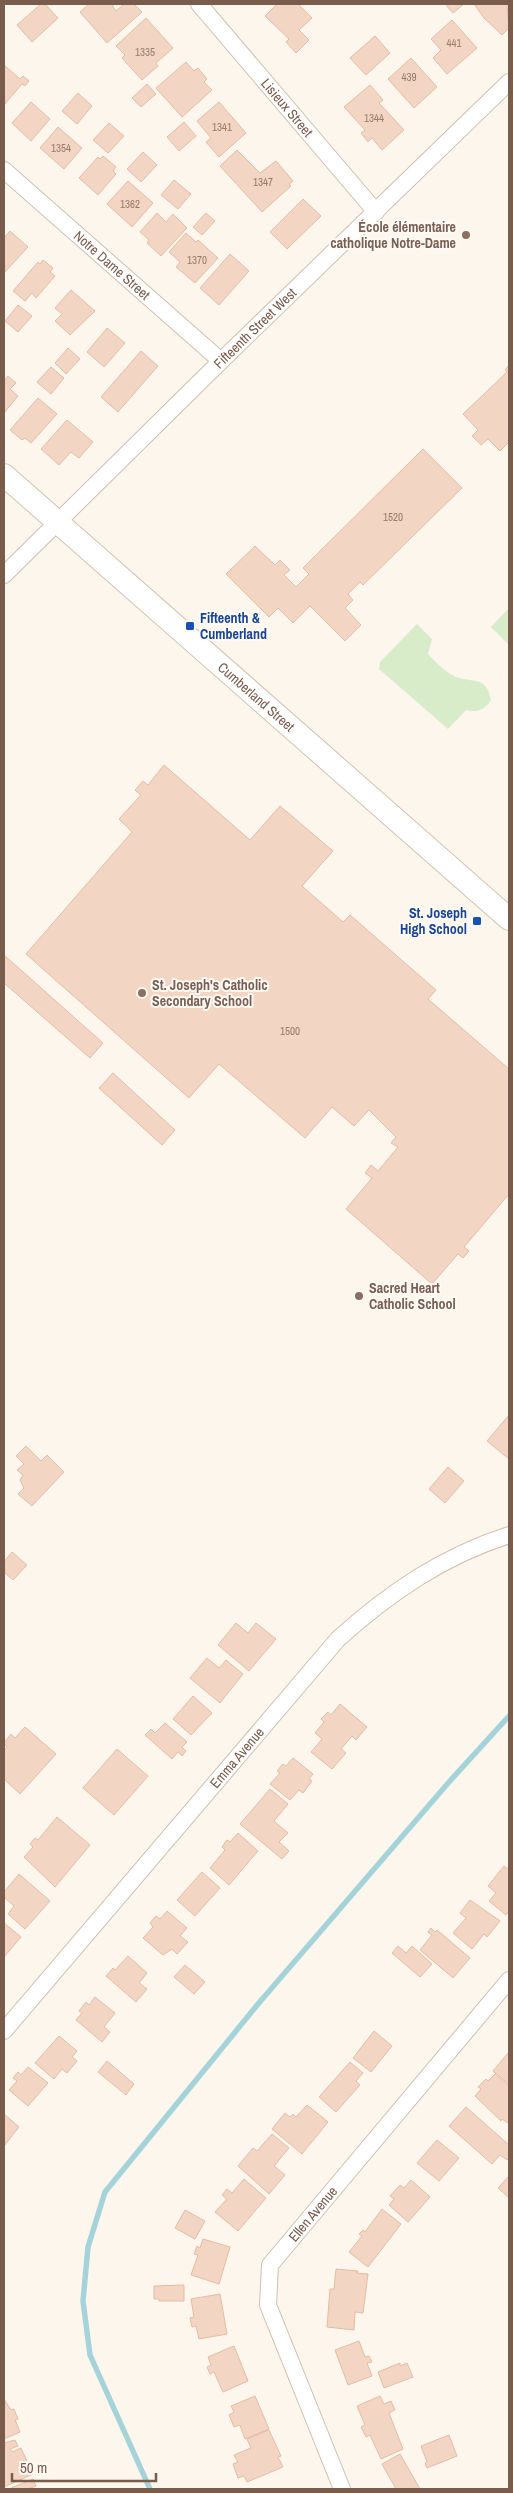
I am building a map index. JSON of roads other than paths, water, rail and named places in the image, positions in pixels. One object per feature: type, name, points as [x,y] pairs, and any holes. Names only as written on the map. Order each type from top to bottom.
[{"type":"street","name":"Lisieux Street","points":[[203,5],[376,212]]},
{"type":"street","name":"Fifteenth Street West","points":[[4,575],[221,361],[509,82]]},
{"type":"street","name":"Notre Dame Street","points":[[4,170],[221,361]]},
{"type":"street","name":"Cumberland Street","points":[[4,475],[509,919]]},
{"type":"street","name":"Emma Avenue","points":[[4,2031],[338,1639],[381,1602],[430,1570],[460,1554],[509,1534]]},
{"type":"street","name":"Ellen Avenue","points":[[342,2489],[268,2305],[270,2265],[509,1980]]},
{"type":"waterway","points":[[150,2489],[90,2355],[83,2301],[88,2247],[105,2192],[258,2004],[449,1782],[509,1716]]},
{"type":"place","name":"École élémentaire catholique Notre-Dame","points":[[466,235]]},
{"type":"place","name":"Fifteenth & Cumberland","points":[[190,626]]},
{"type":"place","name":"St. Joseph High School","points":[[477,921]]},
{"type":"place","name":"St. Joseph's Catholic Secondary School","points":[[142,993]]},
{"type":"place","name":"Sacred Heart Catholic School","points":[[359,1296]]}]
